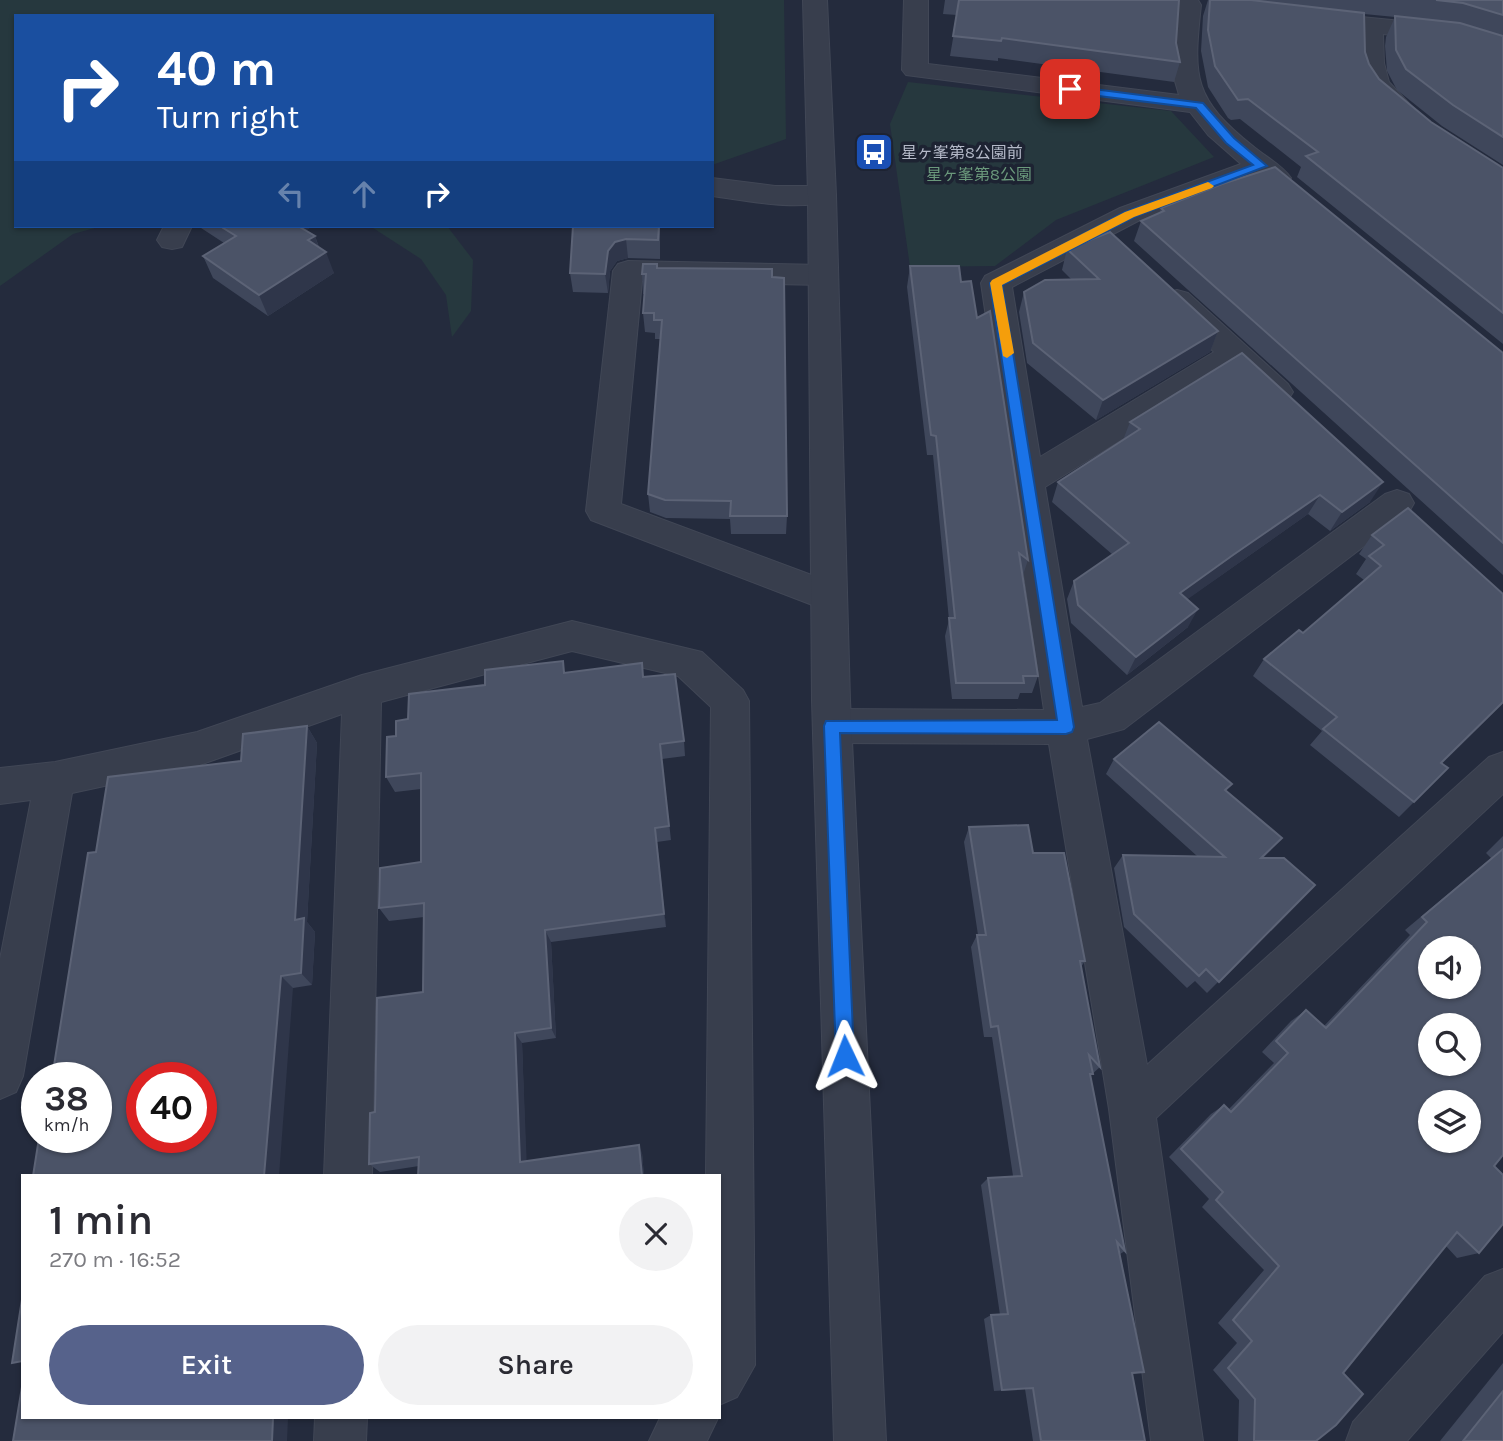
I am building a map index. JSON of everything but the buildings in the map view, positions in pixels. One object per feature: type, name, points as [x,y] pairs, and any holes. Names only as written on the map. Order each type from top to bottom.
[{"type":"street","points":[[815,0],[822,195],[832,726],[860,1441]]},
{"type":"street","points":[[916,0],[915,70],[1199,105]]},
{"type":"street","points":[[1189,5],[1183,61],[1186,78],[1199,105],[1230,140],[1293,192]]},
{"type":"street","points":[[1292,16],[1452,34],[1503,49]]},
{"type":"street","points":[[1370,25],[1372,70],[1376,87],[1393,104],[1426,127]]},
{"type":"street","points":[[1177,1441],[1132,1109],[1066,727],[996,283],[1110,239],[1130,215],[1262,166]]},
{"type":"street","points":[[714,187],[775,195],[822,195]]},
{"type":"street","points":[[823,275],[628,271],[603,512],[828,596]]},
{"type":"street","points":[[1158,283],[1296,410]]},
{"type":"street","points":[[1028,481],[1235,354]]},
{"type":"street","points":[[832,726],[1066,727],[1110,717],[1397,503]]},
{"type":"street","points":[[0,786],[55,779],[197,749],[362,691],[572,636],[689,663],[730,701],[730,1365],[721,1376]]},
{"type":"street","points":[[348,1174],[362,691]]},
{"type":"street","points":[[1132,1109],[1503,769]]},
{"type":"street","points":[[0,1076],[55,779]]},
{"type":"street","points":[[1373,1441],[1503,1294]]},
{"type":"street","points":[[340,1441],[341,1419]]},
{"type":"street","points":[[675,1441],[691,1419]]},
{"type":"green space","points":[[0,0],[784,0],[786,139],[714,164],[714,14],[14,14],[14,228],[95,228],[73,234],[0,286]]},
{"type":"green space","name":"星ヶ峯第8公園","points":[[908,82],[1171,111],[1214,157],[1056,220],[995,266],[910,267],[890,124]]},
{"type":"green space","points":[[373,228],[449,228],[473,260],[471,311],[452,337],[446,295],[421,259]]},
{"type":"slow traffic","points":[[1007,353],[996,283],[1130,215],[1208,186]]},
{"type":"place","name":"星ヶ峯第8公園前","points":[[874,152]]},
{"type":"route","points":[[845,1056],[832,726],[1066,727],[996,283],[1130,215],[1262,166],[1230,140],[1199,105],[1070,89]]}]
